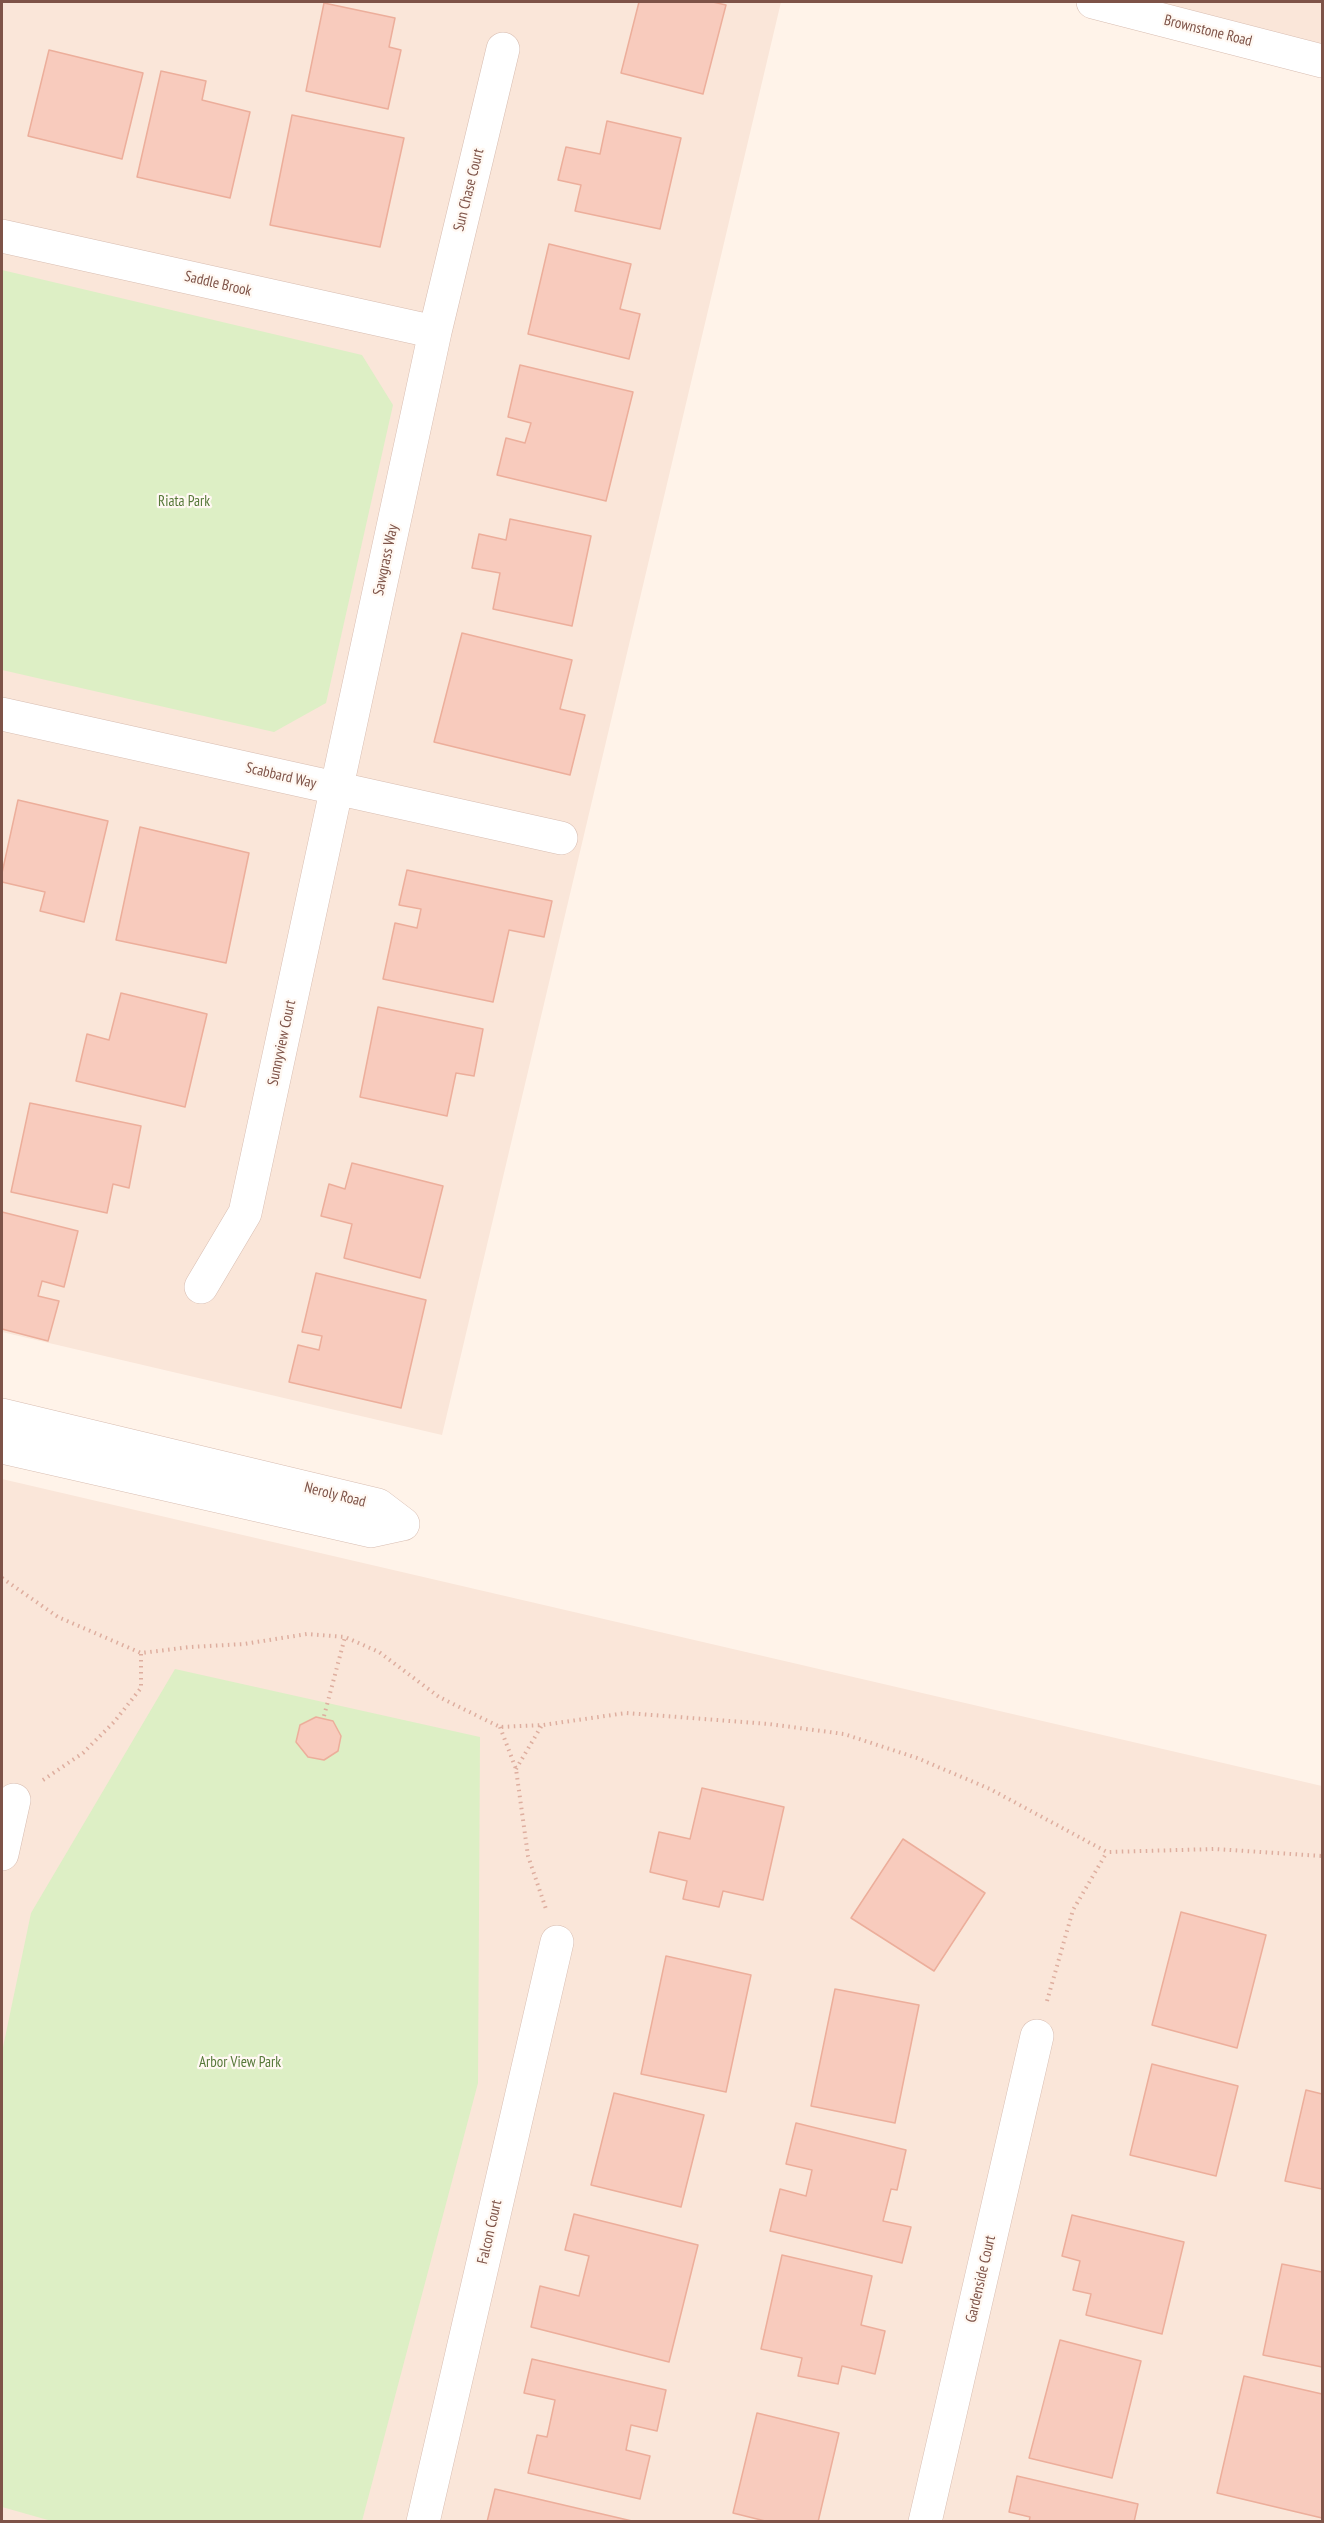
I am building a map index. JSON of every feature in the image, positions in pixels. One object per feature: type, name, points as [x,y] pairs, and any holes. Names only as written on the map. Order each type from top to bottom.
[{"type":"street","name":"Brownstone Road","points":[[1093,2],[1323,61]]},
{"type":"street","name":"Sun Chase Court","points":[[435,332],[503,49]]},
{"type":"street","name":"Saddle Brook","points":[[2,236],[435,332]]},
{"type":"street","name":"Sawgrass Way","points":[[337,789],[435,332]]},
{"type":"street","name":"Scabbard Way","points":[[2,714],[561,838]]},
{"type":"street","name":"Sunnyview Court","points":[[201,1287],[245,1213],[337,789]]},
{"type":"street","name":"Neroly Road","points":[[2,1415],[378,1505],[403,1524],[371,1530],[2,1447]]},
{"type":"street","points":[[2,1854],[14,1800]]},
{"type":"street","name":"Falcon Court","points":[[423,2522],[557,1942]]},
{"type":"street","name":"Gardenside Court","points":[[925,2522],[1036,2036]]},
{"type":"path","points":[[2,1578],[58,1617],[141,1653],[244,1644],[307,1634],[345,1637],[379,1652],[440,1697],[500,1727],[543,1725],[627,1713],[769,1724],[844,1734],[917,1758],[990,1789],[1107,1852],[1215,1849],[1323,1856]]},
{"type":"path","points":[[324,1716],[345,1637]]},
{"type":"path","points":[[14,1800],[82,1753],[114,1722],[141,1688],[141,1653]]},
{"type":"path","points":[[516,1769],[543,1725]]},
{"type":"path","points":[[500,1727],[516,1769],[528,1856],[557,1942]]},
{"type":"path","points":[[1036,2036],[1074,1910],[1107,1852]]},
{"type":"shaded area","points":[[2,2],[781,2],[442,1435],[2,1332]]},
{"type":"shaded area","points":[[1142,2],[1322,2],[1322,58]]},
{"type":"shaded area","points":[[2,1479],[1322,1786],[1322,2521],[2,2521]]},
{"type":"green space","name":"Riata Park","points":[[2,270],[362,355],[393,405],[326,703],[274,732],[2,670]]},
{"type":"green space","name":"Arbor View Park","points":[[175,1669],[480,1737],[478,2083],[362,2521],[55,2522],[2,2507],[2,2052],[31,1913]]},
{"type":"building","points":[[639,2],[713,2],[726,5],[703,94],[621,73]]},
{"type":"building","points":[[324,3],[395,18],[389,47],[401,50],[388,109],[306,91]]},
{"type":"building","points":[[49,50],[143,73],[122,159],[28,136]]},
{"type":"building","points":[[161,71],[206,81],[202,100],[250,112],[230,198],[137,177]]},
{"type":"building","points":[[292,115],[404,138],[380,247],[270,225]]},
{"type":"building","points":[[607,121],[681,138],[660,229],[575,211],[581,185],[558,180],[566,147],[600,154]]},
{"type":"building","points":[[549,244],[631,264],[620,309],[640,314],[629,359],[528,334]]},
{"type":"building","points":[[520,365],[633,392],[606,501],[497,475],[506,438],[525,443],[531,423],[508,417]]},
{"type":"building","points":[[510,519],[591,536],[572,626],[493,609],[500,573],[472,568],[479,534],[506,540]]},
{"type":"building","points":[[462,633],[572,660],[560,709],[585,715],[570,775],[434,742]]},
{"type":"building","points":[[18,800],[108,821],[84,922],[40,911],[45,892],[2,882]]},
{"type":"building","points":[[140,827],[249,853],[226,963],[116,940]]},
{"type":"building","points":[[407,870],[552,901],[544,937],[509,930],[493,1002],[383,979],[395,923],[417,928],[421,909],[399,905]]},
{"type":"building","points":[[121,993],[207,1014],[185,1107],[76,1081],[87,1034],[109,1040]]},
{"type":"building","points":[[378,1007],[483,1029],[474,1076],[456,1073],[447,1116],[360,1097]]},
{"type":"building","points":[[30,1103],[141,1126],[129,1188],[113,1184],[107,1213],[11,1192]]},
{"type":"building","points":[[352,1163],[443,1186],[420,1278],[344,1258],[352,1224],[321,1216],[329,1184],[345,1189]]},
{"type":"building","points":[[2,1212],[78,1231],[64,1287],[42,1281],[38,1296],[59,1301],[48,1341],[2,1329]]},
{"type":"building","points":[[316,1273],[426,1300],[401,1408],[289,1382],[298,1345],[319,1350],[322,1336],[302,1332]]},
{"type":"building","points":[[316,1717],[333,1721],[341,1736],[338,1751],[324,1760],[308,1757],[296,1742],[300,1725]]},
{"type":"building","points":[[702,1788],[784,1807],[763,1900],[723,1891],[719,1907],[683,1899],[687,1881],[650,1872],[659,1832],[690,1839]]},
{"type":"building","points":[[903,1839],[985,1893],[934,1971],[851,1918]]},
{"type":"building","points":[[1181,1912],[1266,1935],[1237,2048],[1152,2025]]},
{"type":"building","points":[[666,1956],[751,1975],[726,2092],[641,2074]]},
{"type":"building","points":[[835,1989],[919,2005],[895,2123],[811,2106]]},
{"type":"building","points":[[1152,2064],[1238,2086],[1216,2176],[1130,2155]]},
{"type":"building","points":[[1306,2090],[1322,2094],[1322,2189],[1285,2181]]},
{"type":"building","points":[[614,2093],[704,2115],[681,2207],[591,2185]]},
{"type":"building","points":[[796,2123],[906,2150],[897,2190],[891,2189],[883,2221],[911,2227],[902,2263],[770,2231],[780,2189],[806,2196],[812,2170],[786,2164]]},
{"type":"building","points":[[574,2214],[698,2245],[669,2362],[531,2327],[540,2286],[579,2296],[589,2256],[565,2250]]},
{"type":"building","points":[[1072,2215],[1184,2242],[1162,2334],[1086,2315],[1091,2294],[1073,2290],[1080,2261],[1062,2256]]},
{"type":"building","points":[[782,2255],[872,2276],[861,2325],[885,2331],[875,2374],[842,2366],[838,2384],[798,2376],[802,2358],[761,2349]]},
{"type":"building","points":[[1282,2264],[1322,2272],[1322,2367],[1263,2355]]},
{"type":"building","points":[[1060,2340],[1141,2361],[1112,2478],[1029,2458]]},
{"type":"building","points":[[532,2359],[666,2390],[657,2431],[631,2425],[626,2450],[650,2456],[640,2499],[528,2473],[537,2435],[547,2437],[555,2400],[524,2393]]},
{"type":"building","points":[[1244,2376],[1322,2394],[1322,2518],[1217,2493]]},
{"type":"building","points":[[757,2413],[839,2433],[818,2522],[769,2522],[733,2513]]},
{"type":"building","points":[[1017,2476],[1138,2504],[1134,2522],[1029,2522],[1030,2517],[1009,2512]]},
{"type":"building","points":[[495,2489],[632,2521],[487,2522]]}]
